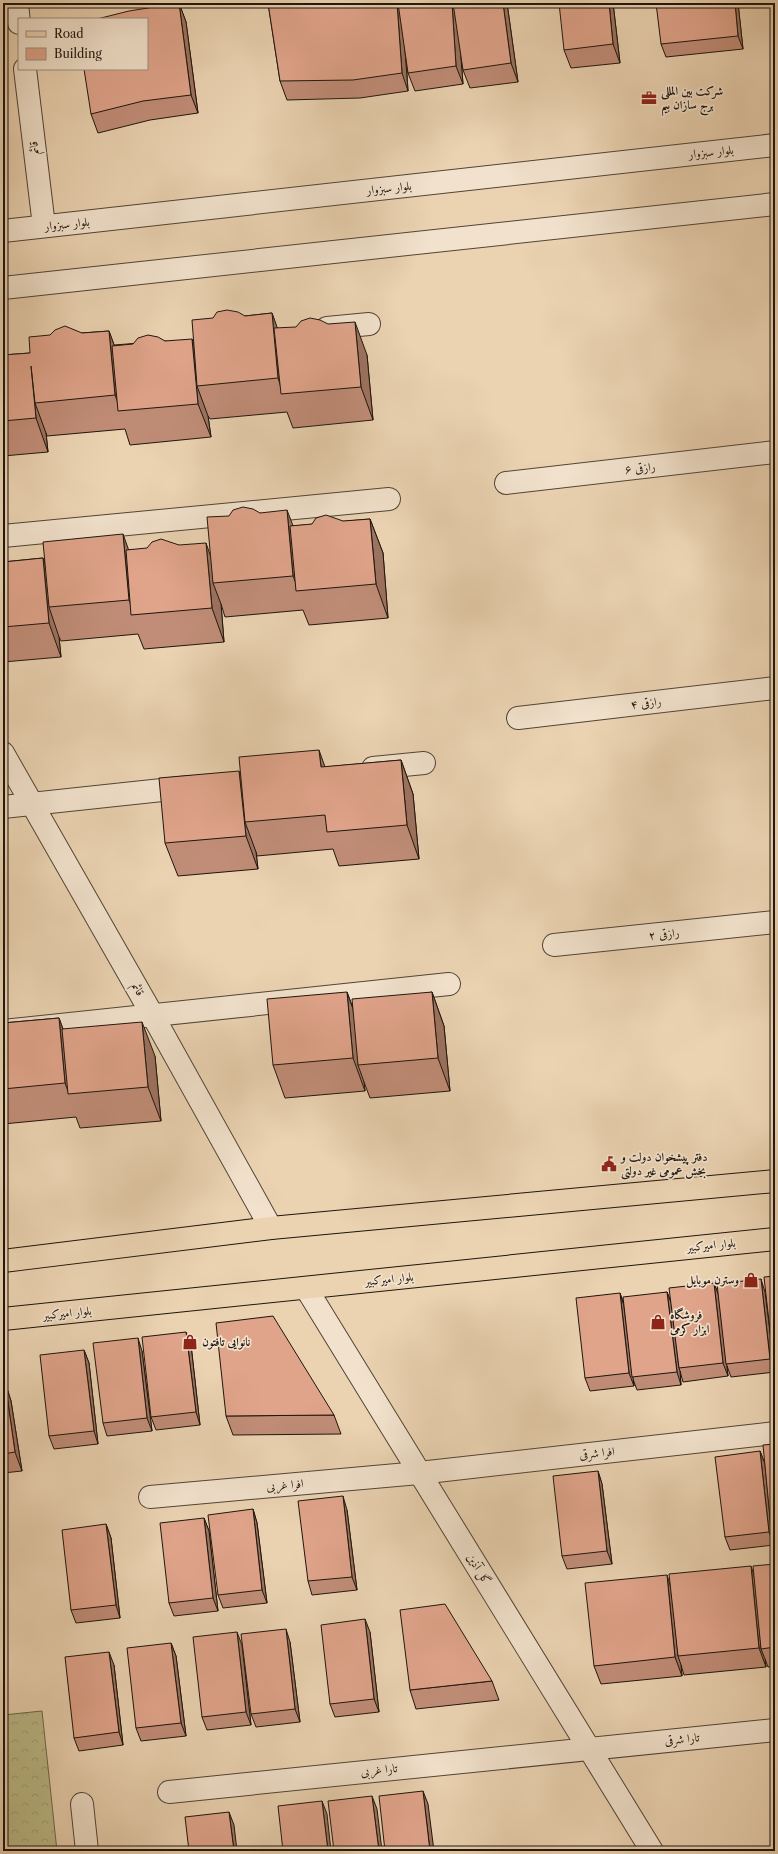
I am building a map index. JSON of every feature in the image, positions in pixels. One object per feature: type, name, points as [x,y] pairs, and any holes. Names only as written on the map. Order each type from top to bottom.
[{"type":"main road","points":[[3,1260],[270,1228],[775,1180]]},
{"type":"main road","name":"بلوار امیرکبیر","points":[[3,1319],[775,1239]]},
{"type":"street","points":[[17,3],[18,18]]},
{"type":"street","name":"قائم","points":[[25,70],[44,226]]},
{"type":"street","name":"بلوار سبزوار","points":[[3,231],[775,145]]},
{"type":"street","points":[[3,288],[775,204]]},
{"type":"street","points":[[307,330],[369,324]]},
{"type":"street","name":"رازقی ۶","points":[[506,483],[775,452]]},
{"type":"street","points":[[3,536],[389,498]]},
{"type":"street","name":"رازقی ۴","points":[[518,718],[775,688]]},
{"type":"street","name":"قائم","points":[[3,753],[153,1016],[270,1228]]},
{"type":"street","points":[[354,770],[424,763]]},
{"type":"street","points":[[3,807],[213,785]]},
{"type":"street","name":"رازقی ۲","points":[[554,946],[775,922]]},
{"type":"street","points":[[3,1031],[449,984]]},
{"type":"street","name":"گل آذین","points":[[306,1288],[652,1851]]},
{"type":"street","name":"افرا شرقی","points":[[419,1473],[775,1433]]},
{"type":"street","name":"افرا غربی","points":[[150,1497],[419,1473]]},
{"type":"street","name":"تارا شرقی","points":[[589,1749],[775,1730]]},
{"type":"street","name":"تارا غربی","points":[[169,1792],[589,1749]]},
{"type":"street","points":[[82,1804],[87,1851]]},
{"type":"green space","points":[[42,1711],[57,1851],[3,1851],[3,1715]]},
{"type":"building","points":[[179,3],[191,95],[143,101],[91,114],[84,70],[148,70],[148,18],[101,18],[129,11]]},
{"type":"building","points":[[268,3],[397,3],[402,73],[353,80],[280,81]]},
{"type":"building","points":[[398,3],[452,3],[456,66],[408,73]]},
{"type":"building","points":[[453,3],[503,3],[511,63],[463,70]]},
{"type":"building","points":[[559,3],[609,3],[613,44],[564,50]]},
{"type":"building","points":[[656,3],[735,3],[738,36],[661,44]]},
{"type":"building","points":[[227,310],[238,312],[245,316],[272,313],[278,378],[197,386],[192,320],[213,318],[217,312]]},
{"type":"building","points":[[310,318],[320,320],[328,324],[355,322],[361,387],[281,394],[274,328],[296,327],[301,321]]},
{"type":"building","points":[[65,326],[82,333],[109,331],[115,395],[35,403],[31,366],[36,418],[3,421],[3,355],[30,353],[29,337],[50,335],[55,330]]},
{"type":"building","points":[[148,335],[158,337],[165,341],[192,339],[198,404],[118,411],[112,346],[133,344],[138,338]]},
{"type":"building","points":[[243,507],[253,509],[260,513],[287,510],[293,576],[213,583],[207,517],[229,516],[233,510]]},
{"type":"building","points":[[326,515],[343,521],[370,519],[376,584],[296,591],[290,526],[312,524],[316,518]]},
{"type":"building","points":[[123,534],[129,600],[49,607],[43,542]]},
{"type":"building","points":[[161,539],[179,545],[206,543],[212,608],[131,615],[126,550],[147,548],[152,542]]},
{"type":"building","points":[[43,558],[49,623],[3,627],[3,562]]},
{"type":"building","points":[[319,750],[321,767],[401,760],[407,825],[327,832],[325,815],[245,822],[239,757]]},
{"type":"building","points":[[239,771],[246,836],[165,843],[159,778]]},
{"type":"building","points":[[347,992],[353,1058],[273,1065],[267,999]]},
{"type":"building","points":[[432,992],[438,1058],[358,1065],[352,999]]},
{"type":"building","points":[[59,1018],[65,1083],[3,1089],[3,1023]]},
{"type":"building","points":[[142,1022],[148,1087],[68,1094],[62,1029]]},
{"type":"building","points":[[775,1276],[775,1357],[773,1357],[764,1277]]},
{"type":"building","points":[[761,1279],[770,1359],[726,1364],[717,1284]]},
{"type":"building","points":[[714,1283],[723,1363],[679,1368],[669,1288]]},
{"type":"building","points":[[667,1292],[677,1372],[632,1377],[623,1297]]},
{"type":"building","points":[[620,1293],[629,1373],[585,1378],[576,1298]]},
{"type":"building","points":[[273,1316],[334,1415],[226,1416],[216,1323]]},
{"type":"building","points":[[186,1332],[196,1412],[151,1417],[142,1337]]},
{"type":"building","points":[[138,1338],[147,1418],[103,1423],[93,1343]]},
{"type":"building","points":[[84,1350],[94,1431],[49,1436],[40,1355]]},
{"type":"building","points":[[3,1382],[5,1382],[15,1452],[3,1454]]},
{"type":"building","points":[[775,1444],[775,1528],[771,1528],[763,1445]]},
{"type":"building","points":[[760,1451],[769,1532],[725,1537],[715,1457]]},
{"type":"building","points":[[598,1471],[607,1551],[562,1556],[553,1476]]},
{"type":"building","points":[[343,1496],[352,1577],[308,1581],[298,1501]]},
{"type":"building","points":[[253,1509],[262,1590],[218,1595],[208,1515]]},
{"type":"building","points":[[204,1518],[213,1598],[169,1603],[160,1523]]},
{"type":"building","points":[[106,1524],[116,1605],[71,1610],[62,1530]]},
{"type":"building","points":[[775,1564],[775,1647],[761,1649],[753,1566]]},
{"type":"building","points":[[751,1566],[759,1648],[678,1656],[669,1574]]},
{"type":"building","points":[[667,1575],[675,1657],[594,1666],[585,1583]]},
{"type":"building","points":[[445,1604],[492,1681],[410,1690],[400,1610]]},
{"type":"building","points":[[365,1619],[374,1699],[330,1704],[321,1625]]},
{"type":"building","points":[[286,1629],[295,1709],[251,1714],[241,1634]]},
{"type":"building","points":[[237,1632],[246,1712],[202,1717],[193,1637]]},
{"type":"building","points":[[171,1643],[181,1723],[136,1728],[127,1648]]},
{"type":"building","points":[[109,1652],[119,1732],[74,1738],[65,1657]]},
{"type":"building","points":[[423,1791],[430,1851],[385,1851],[379,1796]]},
{"type":"building","points":[[372,1796],[379,1851],[334,1851],[328,1801]]},
{"type":"building","points":[[322,1801],[328,1851],[283,1851],[278,1806]]},
{"type":"building","points":[[229,1812],[234,1851],[189,1851],[185,1817]]},
{"type":"place","name":"شرکت بین المللی برج سازان بیم","points":[[649,98]]},
{"type":"place","name":"دفتر پیشخوان دولت و بخش عمومی غیر دولتی","points":[[609,1164]]},
{"type":"place","name":"وسترن موبایل","points":[[751,1280]]},
{"type":"place","name":"فروشگاه ابزار کرمی","points":[[658,1322]]},
{"type":"place","name":"نانوایی تافتون","points":[[190,1342]]}]
